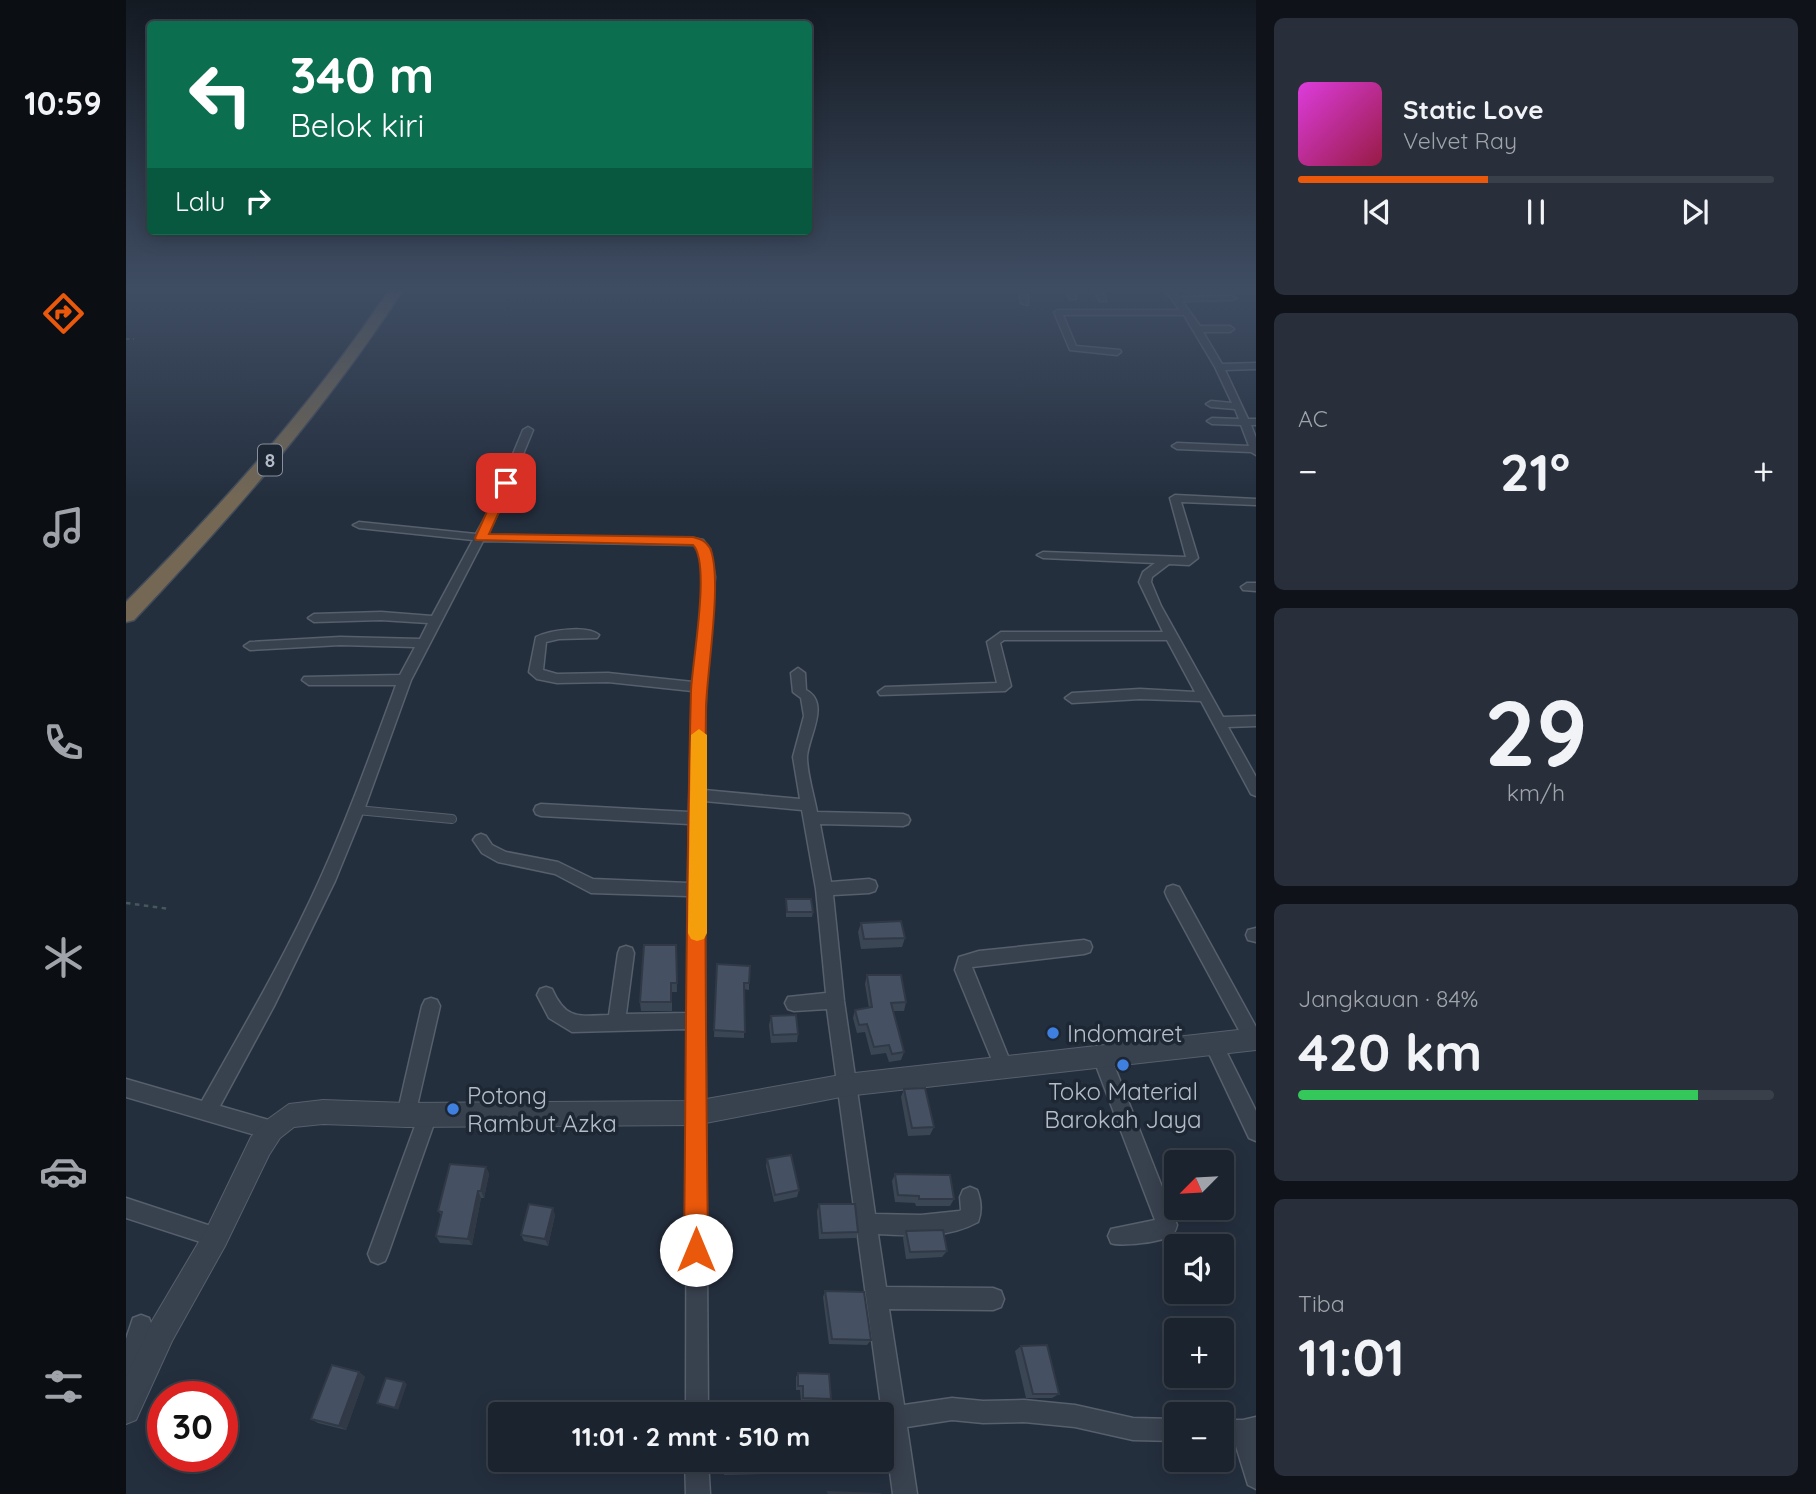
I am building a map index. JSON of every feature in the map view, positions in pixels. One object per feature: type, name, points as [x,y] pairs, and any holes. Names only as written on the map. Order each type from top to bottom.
[{"type":"highway","name":"8","points":[[126,590],[213,504],[303,400],[333,360]]},
{"type":"highway","name":"8","points":[[126,615],[232,505],[320,400],[348,360]]},
{"type":"street","points":[[1177,446],[1255,450],[1251,423],[1237,406],[1214,360]]},
{"type":"street","points":[[1219,368],[1256,366]]},
{"type":"street","points":[[1211,404],[1237,406]]},
{"type":"street","points":[[1213,421],[1251,423]]},
{"type":"street","points":[[207,1111],[327,881],[404,680],[481,538],[528,430]]},
{"type":"street","points":[[1043,555],[1189,561],[1192,558],[1175,498],[1256,502]]},
{"type":"street","points":[[359,525],[481,538],[698,542],[704,549],[709,576],[699,687],[699,795],[696,818],[697,1402]]},
{"type":"street","points":[[1165,561],[1147,575],[1145,582],[1155,606],[1256,790]]},
{"type":"street","points":[[314,618],[381,616],[437,620]]},
{"type":"street","points":[[593,635],[553,635],[542,638],[536,672],[554,677],[596,677],[699,687]]},
{"type":"street","points":[[885,692],[1000,688],[1004,686],[993,642],[1001,636],[1172,636]]},
{"type":"street","points":[[250,646],[328,642],[424,643]]},
{"type":"street","points":[[798,673],[800,692],[807,696],[811,716],[800,757],[824,889],[835,1001],[891,1402]]},
{"type":"street","points":[[309,680],[404,680]]},
{"type":"street","points":[[1072,698],[1140,694],[1206,697]]},
{"type":"street","points":[[1221,722],[1256,721]]},
{"type":"street","points":[[699,795],[810,812],[903,820]]},
{"type":"street","points":[[541,810],[696,818]]},
{"type":"street","points":[[481,840],[487,849],[503,858],[558,868],[591,886],[697,890]]},
{"type":"street","points":[[824,889],[869,886]]},
{"type":"street","points":[[130,1401],[143,1326],[216,1237],[260,1146],[272,1130],[289,1116],[323,1112],[417,1115],[695,1113],[846,1085],[1254,1039],[1173,892]]},
{"type":"street","points":[[1003,1066],[963,970],[965,962],[979,958],[1084,947]]},
{"type":"street","points":[[616,1024],[626,953]]},
{"type":"street","points":[[546,995],[549,1007],[572,1024],[698,1021]]},
{"type":"street","points":[[794,1003],[835,1001]]},
{"type":"street","points":[[378,1254],[417,1115],[431,1006]]},
{"type":"street","points":[[1214,1045],[1256,1130]]},
{"type":"street","points":[[1101,1055],[1167,1225],[1163,1229],[1118,1236]]},
{"type":"street","points":[[126,1088],[272,1130]]},
{"type":"street","points":[[866,1224],[950,1223],[964,1220],[971,1215],[970,1197]]},
{"type":"street","points":[[126,1208],[216,1237]]},
{"type":"street","points":[[877,1298],[993,1299]]},
{"type":"street","points":[[894,1418],[951,1409],[983,1412],[1024,1411],[1075,1416],[1133,1429],[1164,1430]]},
{"type":"street","points":[[894,1424],[905,1494]]},
{"type":"street","points":[[1240,1430],[1256,1477]]},
{"type":"street","points":[[697,1472],[698,1494]]},
{"type":"lane","points":[[356,810],[452,819]]},
{"type":"path","points":[[126,903],[170,909]]},
{"type":"building","points":[[786,899],[811,899],[813,912],[787,912]]},
{"type":"building","points":[[901,921],[905,938],[864,939],[861,923]]},
{"type":"building","points":[[644,945],[676,945],[677,983],[671,983],[671,1002],[640,1002]]},
{"type":"building","points":[[717,964],[750,966],[749,983],[744,983],[745,1032],[714,1030]]},
{"type":"building","points":[[867,975],[901,975],[906,1002],[891,1003],[904,1052],[892,1054],[889,1045],[874,1047],[867,1024],[859,1025],[855,1010],[872,1007]]},
{"type":"building","points":[[796,1015],[798,1034],[773,1035],[771,1016]]},
{"type":"building","points":[[925,1088],[934,1127],[912,1128],[904,1089]]},
{"type":"building","points":[[791,1155],[799,1190],[775,1195],[767,1159]]},
{"type":"building","points":[[450,1164],[486,1167],[468,1239],[436,1236],[442,1212],[438,1211]]},
{"type":"building","points":[[895,1174],[950,1175],[954,1199],[919,1199],[919,1196],[898,1195]]},
{"type":"building","points":[[529,1204],[553,1208],[545,1239],[521,1235]]},
{"type":"building","points":[[819,1204],[855,1204],[858,1232],[822,1233]]},
{"type":"building","points":[[943,1230],[947,1251],[910,1252],[906,1231]]},
{"type":"building","points":[[825,1291],[864,1292],[871,1340],[832,1339]]},
{"type":"building","points":[[1047,1345],[1059,1394],[1033,1394],[1021,1346]]},
{"type":"building","points":[[332,1365],[359,1372],[339,1426],[311,1419]]},
{"type":"building","points":[[798,1373],[829,1374],[831,1399],[803,1398],[803,1386],[798,1386]]},
{"type":"building","points":[[386,1378],[404,1382],[395,1408],[377,1403]]},
{"type":"building","points":[[828,1492],[881,1494],[829,1494]]},
{"type":"slow traffic","points":[[697,933],[696,818],[699,795],[699,735]]},
{"type":"place","name":"Indomaret","points":[[1053,1033]]},
{"type":"place","name":"Toko Material Barokah Jaya","points":[[1123,1065]]},
{"type":"place","name":"Potong Rambut Azka","points":[[453,1109]]},
{"type":"route","points":[[506,483],[481,538],[693,541],[698,542],[704,549],[709,576],[699,687],[699,795],[696,818],[696,1250]]}]
